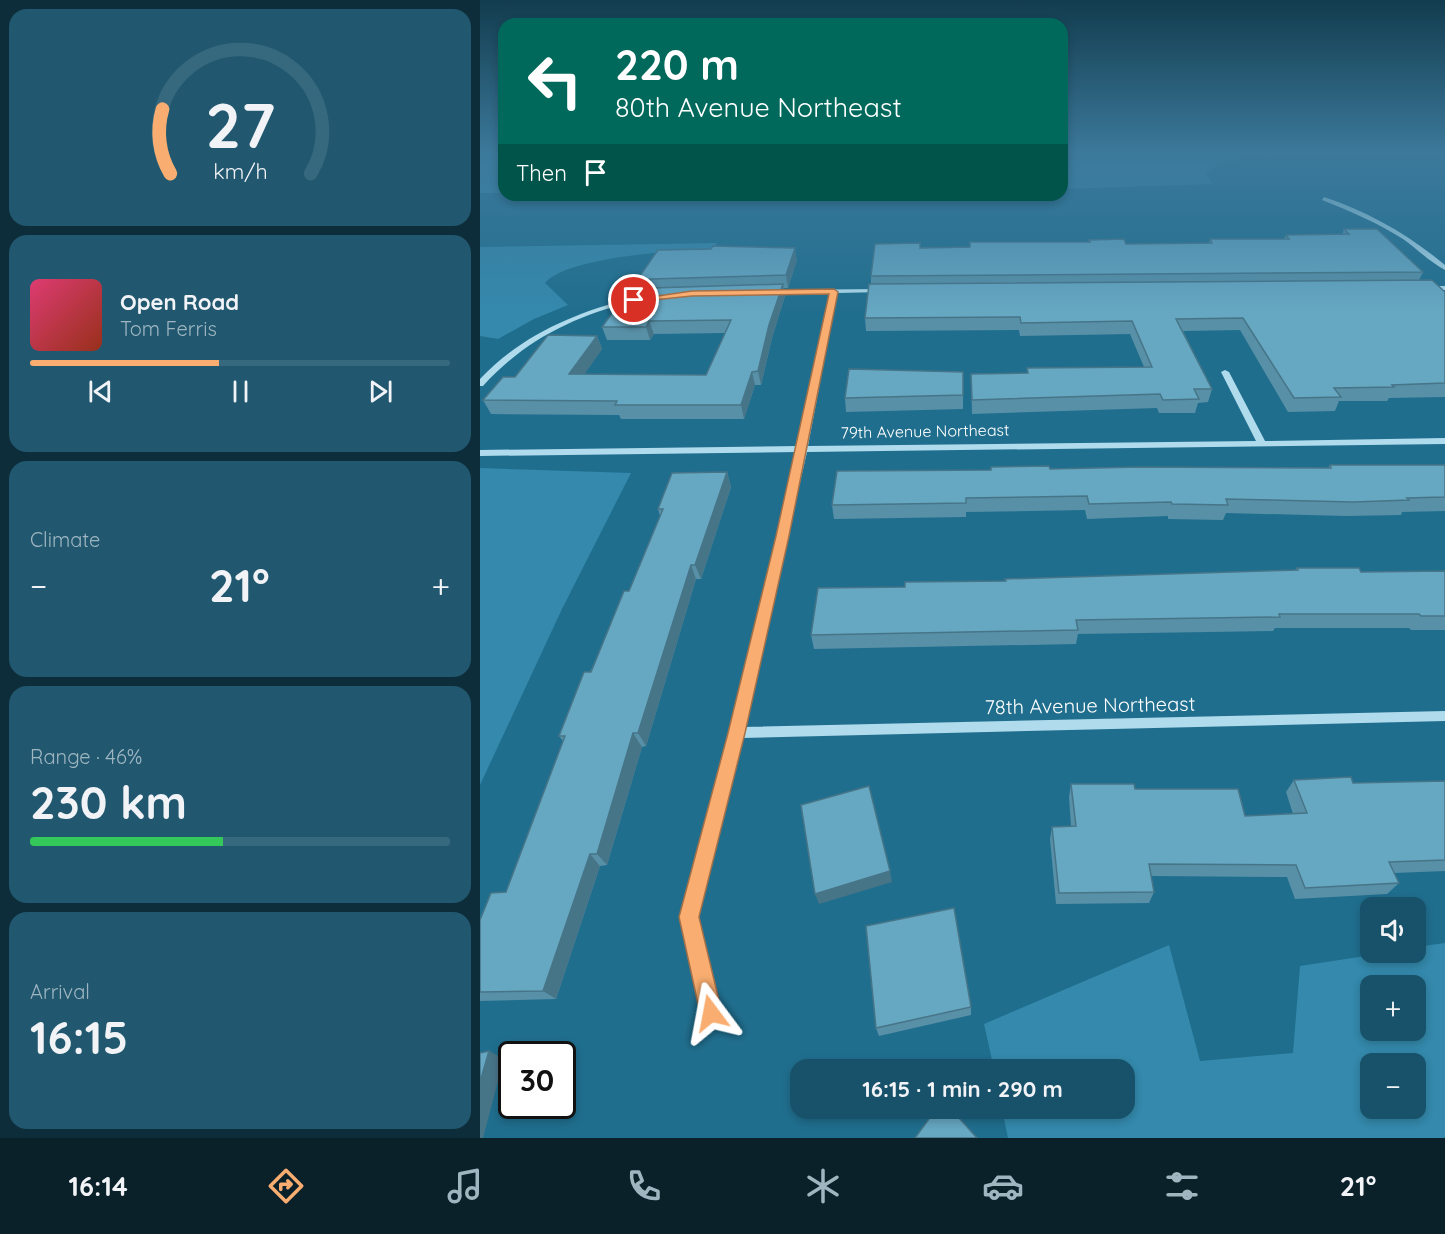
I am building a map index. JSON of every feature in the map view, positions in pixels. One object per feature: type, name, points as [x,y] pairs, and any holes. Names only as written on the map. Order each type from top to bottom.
[{"type":"street","points":[[1342,207],[1390,227],[1418,245],[1445,268]]},
{"type":"street","points":[[1421,288],[1445,288]]},
{"type":"street","points":[[766,292],[888,291]]},
{"type":"street","points":[[711,1013],[689,917],[736,733],[802,448],[834,292]]},
{"type":"street","points":[[480,384],[506,357],[524,343],[553,327],[594,310],[645,298]]},
{"type":"street","points":[[1225,372],[1262,443]]},
{"type":"street","name":"79th Avenue Northeast","points":[[480,453],[1445,441]]},
{"type":"street","name":"78th Avenue Northeast","points":[[736,733],[1445,716]]},
{"type":"shaded area","points":[[717,243],[713,249],[675,251],[598,261],[557,274],[545,283],[568,305],[534,319],[498,339],[480,336],[480,247]]},
{"type":"shaded area","points":[[480,468],[631,473],[562,609],[480,785]]},
{"type":"shaded area","points":[[1445,943],[1445,1138],[1008,1138],[1004,1119],[1135,1119],[1135,1059],[992,1059],[984,1024],[1169,945],[1200,1061],[1293,1053],[1300,966],[1360,957],[1360,963],[1426,963],[1426,946]]},
{"type":"building","points":[[1344,229],[1377,229],[1423,272],[871,276],[875,244],[920,243],[920,248],[970,247],[970,242],[1090,242],[1089,240],[1124,239],[1126,244],[1212,243],[1210,239],[1289,239],[1286,235],[1349,234]]},
{"type":"building","points":[[713,246],[795,248],[786,275],[651,279],[635,283],[658,250],[711,249]]},
{"type":"building","points":[[1432,280],[1445,292],[1445,383],[1334,388],[1341,397],[1294,398],[1243,318],[1176,319],[1212,389],[1194,389],[1199,399],[1163,400],[1160,394],[972,400],[971,374],[1028,373],[1027,368],[1152,367],[1132,321],[1021,323],[1020,317],[865,318],[869,284]]},
{"type":"building","points":[[783,284],[769,325],[758,371],[752,372],[741,405],[615,405],[617,401],[483,400],[503,377],[515,377],[548,335],[597,336],[569,374],[706,375],[731,320],[649,321],[646,327],[602,327],[627,293],[651,288]]},
{"type":"building","points":[[849,369],[963,372],[963,395],[845,398]]},
{"type":"building","points":[[1330,465],[1445,465],[1445,497],[1353,502],[1226,499],[1228,505],[1172,504],[1171,502],[1089,504],[1087,496],[966,498],[966,503],[832,505],[837,471],[991,470],[991,467],[1049,466],[1050,469],[1331,468]]},
{"type":"building","points":[[727,472],[695,565],[691,565],[638,733],[633,733],[597,854],[590,854],[543,991],[480,992],[480,920],[491,893],[506,892],[565,736],[559,736],[584,672],[591,672],[624,591],[629,591],[663,509],[658,509],[672,473]]},
{"type":"building","points":[[1297,568],[1359,568],[1361,572],[1445,571],[1445,616],[1279,614],[1280,617],[1076,620],[1078,630],[811,635],[818,588],[905,587],[905,582],[1006,581],[1005,579],[1298,570]]},
{"type":"building","points":[[1351,777],[1353,783],[1445,781],[1445,860],[1389,862],[1399,883],[1305,888],[1296,865],[1149,864],[1154,892],[1059,893],[1052,827],[1076,826],[1071,784],[1134,784],[1135,789],[1238,789],[1245,816],[1307,813],[1294,780]]},
{"type":"building","points":[[869,786],[890,871],[815,894],[801,805]]},
{"type":"building","points":[[954,908],[971,1007],[876,1028],[866,926]]},
{"type":"building","points":[[489,1051],[480,1082],[480,1053]]},
{"type":"building","points":[[929,1119],[960,1119],[977,1138],[915,1138]]},
{"type":"route","points":[[634,300],[655,296],[692,294],[834,292],[782,536],[736,733],[689,917],[711,1013]]}]
